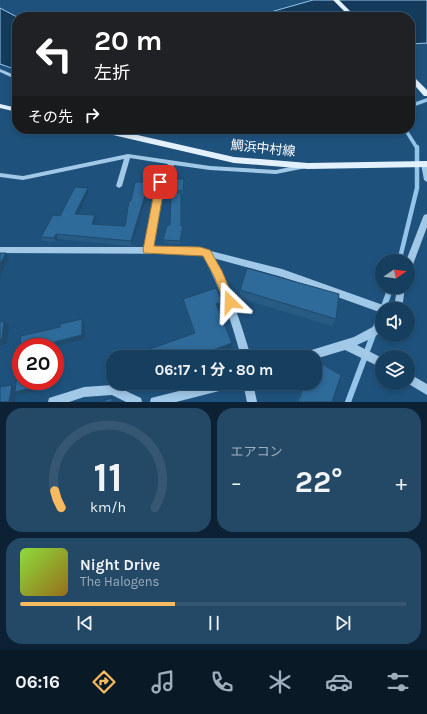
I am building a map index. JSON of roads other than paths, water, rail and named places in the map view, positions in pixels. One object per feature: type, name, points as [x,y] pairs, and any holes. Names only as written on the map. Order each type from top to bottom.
[{"type":"main road","points":[[336,0],[348,12]]},
{"type":"main road","points":[[415,81],[427,94]]},
{"type":"main road","points":[[0,106],[12,109]]},
{"type":"main road","name":"鯛浜中村線","points":[[122,134],[234,160],[308,166],[425,164]]},
{"type":"street","points":[[0,70],[12,76]]},
{"type":"street","points":[[0,175],[22,178],[128,156],[210,168],[276,172],[308,166]]},
{"type":"street","points":[[119,186],[128,156]]},
{"type":"street","points":[[148,250],[160,182],[173,162]]},
{"type":"street","points":[[425,164],[427,180]]},
{"type":"street","points":[[413,254],[427,217]]},
{"type":"street","points":[[0,250],[131,252],[148,250],[200,251],[282,273],[375,306]]},
{"type":"street","points":[[206,253],[218,275],[235,316],[244,350]]},
{"type":"street","points":[[322,352],[346,345],[375,332]]},
{"type":"street","points":[[346,345],[375,360]]},
{"type":"street","points":[[415,382],[427,390]]},
{"type":"street","points":[[53,402],[84,392],[113,390],[137,402]]},
{"type":"street","points":[[155,402],[203,390]]},
{"type":"street","points":[[249,390],[252,402]]},
{"type":"water","points":[[313,0],[427,0],[427,43],[415,44],[415,12],[271,12]]},
{"type":"water","points":[[0,8],[12,14],[12,68],[0,64]]},
{"type":"waterway","points":[[415,104],[427,100]]},
{"type":"waterway","points":[[408,134],[417,148]]},
{"type":"waterway","points":[[401,254],[417,188],[417,148]]},
{"type":"waterway","points":[[386,302],[388,294]]},
{"type":"waterway","points":[[348,402],[375,330]]}]
